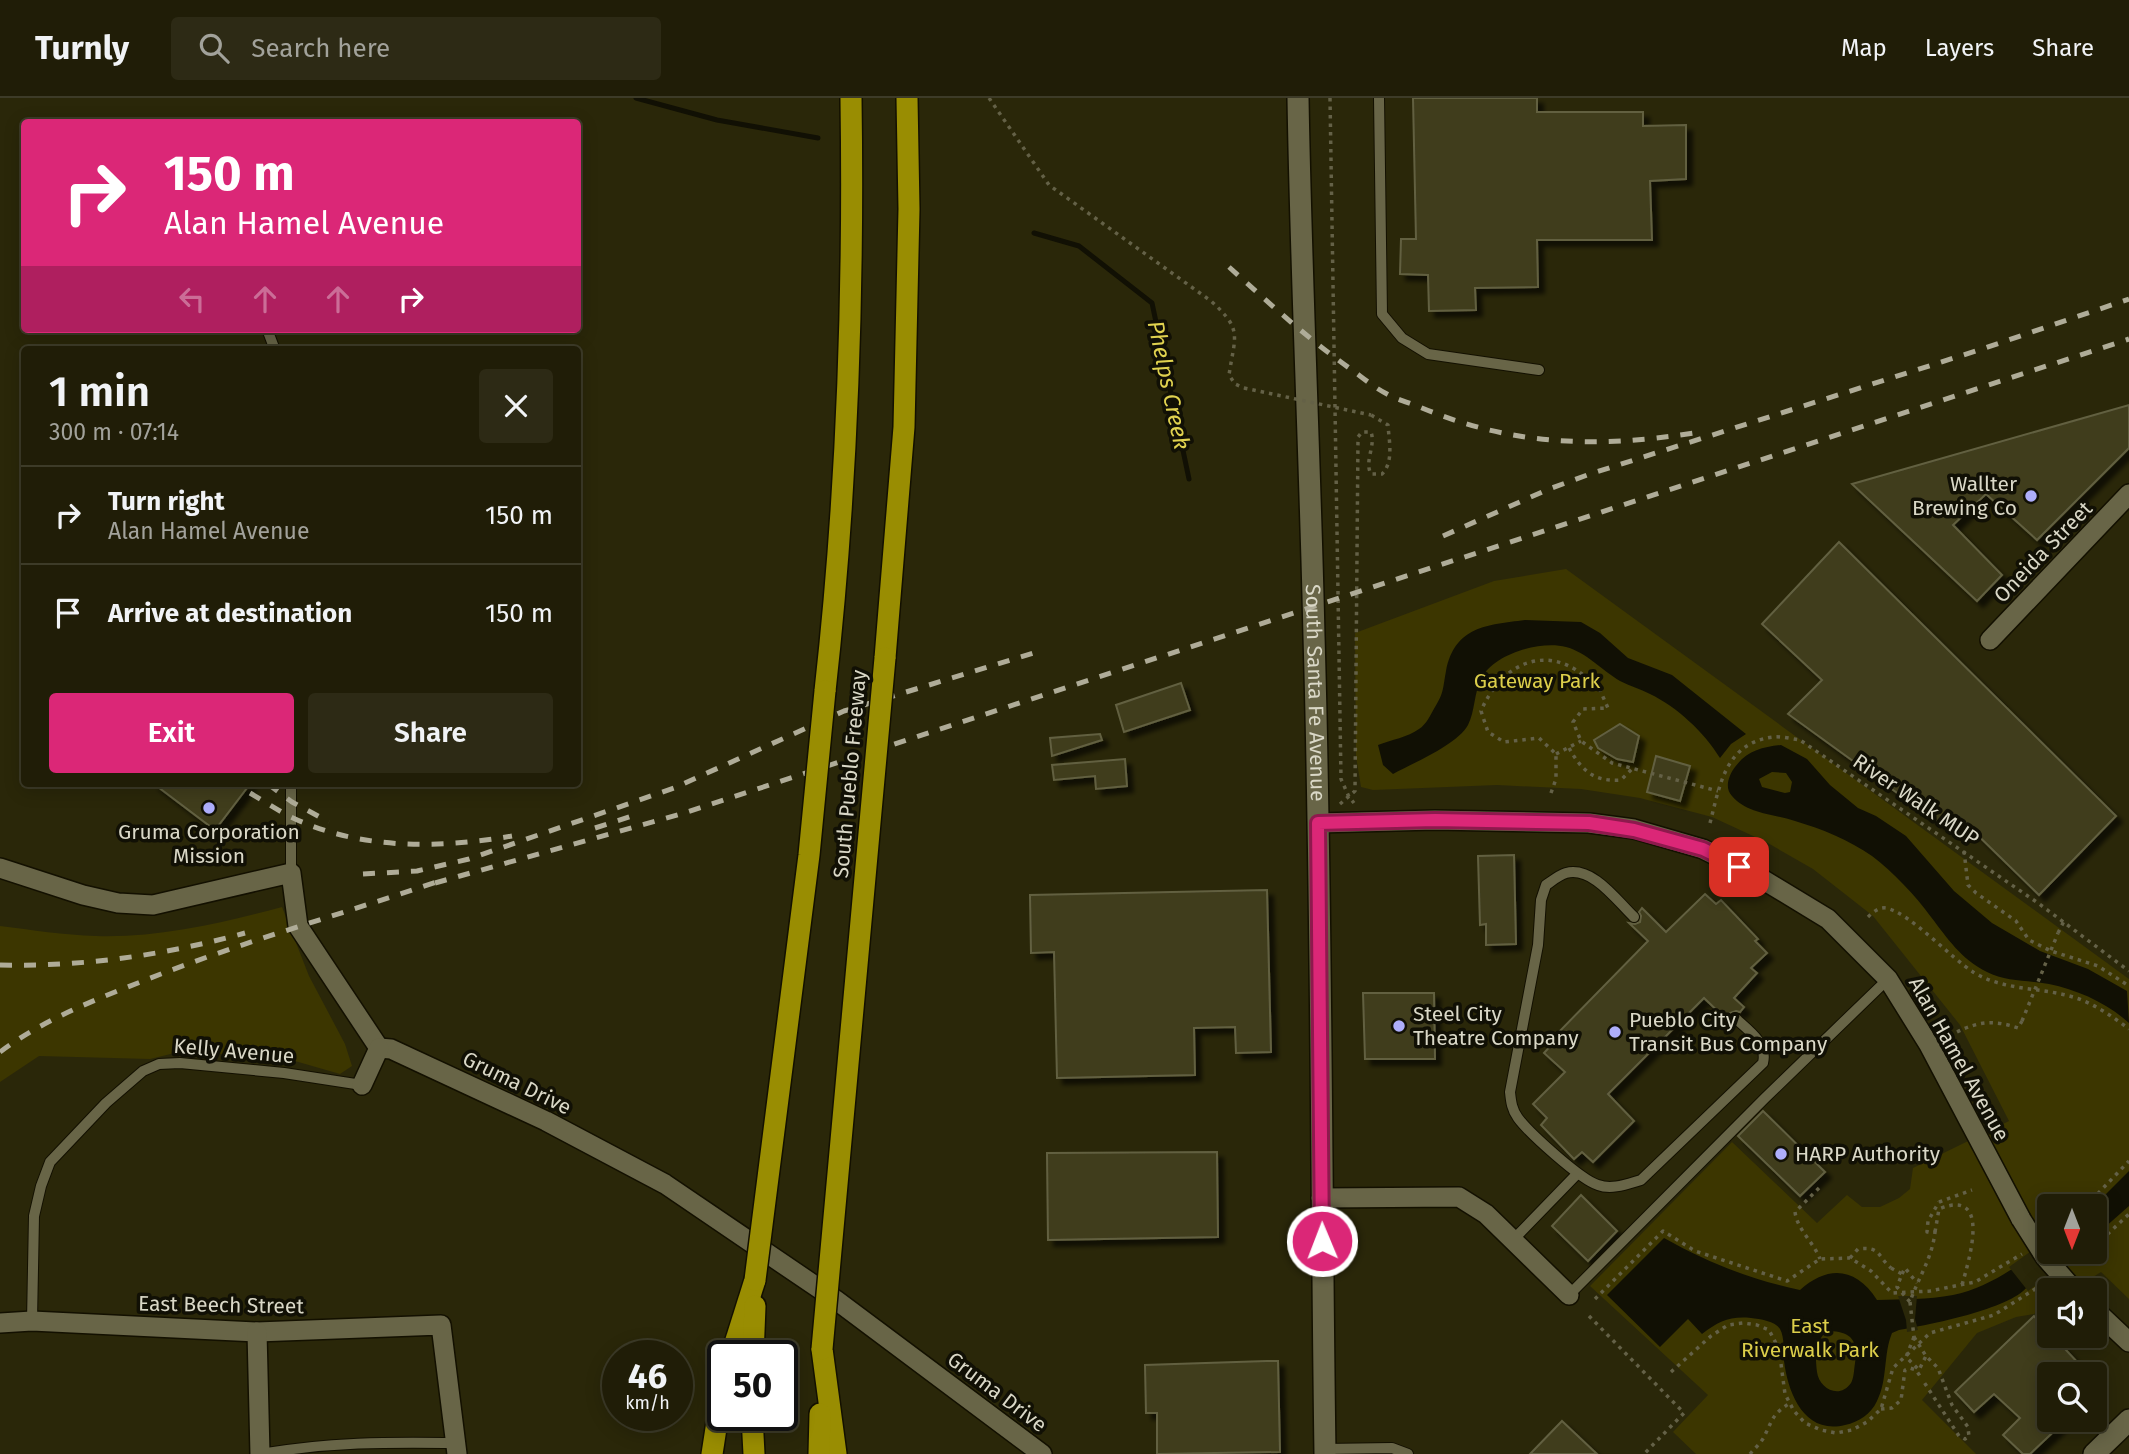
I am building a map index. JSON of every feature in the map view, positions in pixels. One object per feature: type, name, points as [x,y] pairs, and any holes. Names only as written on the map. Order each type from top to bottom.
[{"type":"highway","name":"South Pueblo Freeway","points":[[753,1340],[755,1280],[809,855],[837,580],[846,422],[851,98]]},
{"type":"highway","name":"South Pueblo Freeway","points":[[819,1454],[822,1349],[904,427],[909,209],[907,98]]},
{"type":"highway","points":[[736,1340],[755,1280]]},
{"type":"highway","points":[[822,1349],[836,1454]]},
{"type":"highway","points":[[712,1454],[716,1431]]},
{"type":"highway","points":[[753,1431],[754,1454]]},
{"type":"main road","name":"South Santa Fe Avenue","points":[[1298,98],[1318,823],[1325,1452]]},
{"type":"main road","points":[[2094,1454],[2129,1420]]},
{"type":"street","name":"Oneida Street","points":[[1990,640],[2129,494]]},
{"type":"street","name":"Alan Hamel Avenue","points":[[1318,823],[1541,821],[1589,823],[1646,833],[1703,849],[1769,883],[1828,919],[1888,979],[1929,1045],[2021,1219],[2045,1257],[2063,1278]]},
{"type":"street","points":[[0,868],[83,895],[118,903],[153,905],[291,873],[298,926],[379,1048],[362,1085]]},
{"type":"street","name":"Gruma Drive","points":[[379,1048],[391,1049],[546,1121],[665,1184],[836,1300],[1042,1454]]},
{"type":"street","points":[[1321,1198],[1459,1197],[1486,1214],[1569,1295]]},
{"type":"street","name":"East Beech Street","points":[[0,1323],[32,1321],[257,1332],[441,1325],[457,1449]]},
{"type":"street","points":[[2107,1321],[2129,1342]]},
{"type":"street","points":[[257,1332],[260,1454]]},
{"type":"lane","points":[[1379,98],[1382,314],[1402,338],[1428,354],[1539,370]]},
{"type":"lane","points":[[291,787],[291,873]]},
{"type":"lane","points":[[1634,917],[1595,879],[1582,873],[1566,873],[1546,885],[1541,900],[1538,945],[1510,1092],[1511,1104],[1519,1119],[1577,1174],[1598,1186],[1619,1187],[1641,1180],[1763,1063],[1765,1055],[1762,1043],[1735,1018]]},
{"type":"lane","points":[[1569,1295],[1888,979]]},
{"type":"lane","name":"Kelly Avenue","points":[[32,1321],[34,1216],[50,1162],[106,1102],[143,1071],[159,1064],[180,1063],[284,1073],[362,1085]]},
{"type":"lane","points":[[1513,1240],[1577,1174]]},
{"type":"lane","points":[[260,1454],[305,1446],[365,1442],[457,1449]]},
{"type":"lane","points":[[1325,1452],[1392,1448],[1408,1454]]},
{"type":"path","points":[[989,98],[1049,185],[1211,301],[1229,317],[1235,332],[1229,375],[1235,384],[1371,415],[1388,425],[1388,469],[1382,474],[1371,474],[1368,468],[1373,437],[1371,432],[1362,432],[1358,437],[1355,791],[1318,823]]},
{"type":"path","points":[[1330,98],[1341,779],[1349,797],[1358,805]]},
{"type":"path","points":[[1551,793],[1556,779],[1556,754],[1539,738],[1504,742],[1488,732],[1481,711],[1489,692],[1510,670],[1534,660],[1567,662],[1597,686],[1608,708],[1583,709],[1573,722],[1581,741],[1612,763],[1718,791]]},
{"type":"path","name":"River Walk MUP","points":[[1710,823],[1723,776],[1733,758],[1745,746],[1773,737],[1800,740],[2064,921],[2129,971]]},
{"type":"path","points":[[1556,754],[1581,741]]},
{"type":"path","points":[[1569,748],[1578,764],[1598,778],[1621,779],[1632,769]]},
{"type":"path","points":[[1964,851],[1969,885],[2016,921],[2029,940],[2051,951],[2098,966],[2129,986]]},
{"type":"path","points":[[1868,917],[1877,909],[1885,908],[1905,917],[1974,973],[2004,986],[2074,997],[2110,1015],[2129,1029]]},
{"type":"path","points":[[1957,1032],[1975,1024],[1996,1021],[2018,1028],[2064,921]]},
{"type":"path","points":[[2097,1194],[2129,1161]]},
{"type":"path","points":[[1819,1188],[1795,1212],[1796,1221],[1815,1246],[1820,1259]]},
{"type":"path","points":[[1935,1233],[1927,1232],[1928,1221],[1939,1202],[1972,1190]]},
{"type":"path","points":[[1881,1409],[1892,1408],[1900,1400],[1903,1394],[1903,1376],[1905,1370],[1910,1368],[1916,1370],[1959,1436],[1965,1439],[1969,1437],[1968,1427],[1952,1405],[1938,1368],[1926,1356],[1914,1337],[1910,1302],[1929,1261],[1939,1209],[1953,1204],[1963,1205],[1970,1212],[1973,1223],[1972,1241],[1962,1286]]},
{"type":"path","points":[[2107,1234],[2129,1214]]},
{"type":"path","points":[[1595,1299],[1663,1231],[1695,1251],[1787,1281],[1820,1259],[1850,1258],[1871,1271],[1892,1293],[1930,1291],[1975,1282],[2027,1250]]},
{"type":"path","points":[[1850,1258],[1857,1249],[1875,1249],[1884,1262],[1902,1274]]},
{"type":"path","points":[[1910,1302],[1897,1287],[1905,1268],[1917,1283]]},
{"type":"path","points":[[1671,1372],[1711,1336],[1728,1325],[1757,1325],[1769,1330],[1779,1349],[1785,1394],[1805,1423],[1836,1433],[1852,1430],[1867,1422],[1881,1409],[1894,1368],[1930,1333],[1994,1315],[2037,1288]]},
{"type":"path","points":[[1589,1315],[1685,1413],[1644,1454]]},
{"type":"path","points":[[1914,1337],[1906,1357],[1919,1370],[1926,1356]]},
{"type":"path","points":[[1750,1454],[1765,1436],[1769,1422],[1777,1411],[1790,1403]]},
{"type":"green space","name":"East Riverwalk Park","points":[[1566,569],[2129,979],[2129,1299],[2101,1272],[2091,1278],[2037,1278],[2037,1312],[2016,1317],[1977,1333],[1922,1400],[1976,1454],[1696,1454],[1673,1432],[1708,1395],[1590,1286],[1732,1142],[1817,1223],[1847,1195],[1862,1207],[1880,1207],[1899,1198],[1910,1189],[1913,1168],[2009,1121],[1960,1025],[1873,916],[1813,869],[1766,842],[1712,817],[1640,798],[1581,789],[1497,785],[1373,790],[1361,787],[1356,756],[1355,633],[1494,581]]},
{"type":"green space","points":[[282,907],[309,976],[345,1044],[352,1066],[340,1074],[288,1059],[183,1051],[150,1059],[39,1056],[0,1082],[0,926],[84,935],[143,935],[213,924]]},
{"type":"shaded area","points":[[1525,620],[1581,622],[1600,633],[1628,658],[1672,675],[1746,734],[1731,744],[1720,758],[1689,721],[1660,699],[1620,681],[1573,649],[1556,645],[1531,647],[1507,656],[1487,670],[1479,684],[1468,725],[1454,740],[1393,774],[1383,765],[1378,745],[1410,734],[1426,722],[1442,694],[1450,656],[1465,636],[1486,626]]},
{"type":"shaded area","points":[[1781,745],[1807,759],[1830,785],[1858,808],[1876,816],[1906,836],[1954,891],[1992,923],[2040,951],[2088,969],[2127,991],[2129,1023],[2102,1003],[2071,990],[2049,984],[2002,978],[1978,967],[1962,955],[1911,893],[1872,856],[1825,831],[1753,810],[1738,802],[1728,789],[1733,770],[1750,754]],"holes":[[[1772,772],[1786,773],[1792,782],[1790,792],[1762,787],[1759,779]]]},
{"type":"shaded area","points":[[2129,1171],[2129,1206],[2107,1225],[2106,1194]]},
{"type":"shaded area","points":[[1664,1238],[1730,1269],[1800,1290],[1821,1276],[1841,1273],[1860,1281],[1877,1300],[1934,1298],[1966,1292],[2004,1274],[2037,1252],[2039,1264],[2027,1287],[2018,1295],[1968,1315],[1892,1333],[1883,1384],[1877,1401],[1864,1417],[1845,1425],[1819,1424],[1801,1409],[1789,1386],[1782,1333],[1775,1324],[1759,1319],[1737,1318],[1719,1323],[1702,1334],[1688,1319],[1660,1347],[1607,1295]],"holes":[[[1826,1331],[1841,1332],[1854,1342],[1856,1354],[1851,1383],[1841,1391],[1835,1391],[1821,1383],[1817,1372],[1817,1350]]]},
{"type":"pier","points":[[2037,1247],[2037,1264],[2065,1264],[2046,1278],[2037,1278],[2037,1284],[2028,1291],[2009,1267]]},
{"type":"pier","points":[[1898,1296],[1917,1296],[1915,1319],[1918,1330],[1907,1332]]},
{"type":"building","points":[[1413,98],[1537,98],[1537,112],[1643,112],[1643,126],[1686,125],[1686,179],[1650,181],[1652,240],[1537,240],[1538,287],[1475,288],[1476,310],[1429,311],[1428,275],[1400,274],[1401,239],[1416,239]]},
{"type":"building","points":[[2129,405],[2129,448],[2037,540],[1986,494],[1953,525],[2002,575],[1977,601],[1852,484]]},
{"type":"building","points":[[1839,542],[2116,816],[2039,895],[1958,816],[1947,829],[1788,714],[1822,680],[1762,624]]},
{"type":"building","points":[[1181,683],[1190,710],[1124,732],[1116,705]]},
{"type":"building","points":[[1620,724],[1639,736],[1633,762],[1617,759],[1598,748],[1594,740]]},
{"type":"building","points":[[1100,734],[1102,740],[1052,756],[1050,738]]},
{"type":"building","points":[[1656,756],[1690,766],[1680,801],[1647,792]]},
{"type":"building","points":[[1125,759],[1127,786],[1096,789],[1095,776],[1054,780],[1052,765]]},
{"type":"building","name":"Gruma Corporation Mission","points":[[158,787],[248,787],[215,830]]},
{"type":"building","points":[[1514,855],[1516,944],[1486,945],[1486,924],[1480,925],[1478,856]]},
{"type":"building","points":[[1267,890],[1271,1052],[1236,1053],[1235,1027],[1194,1028],[1195,1075],[1057,1078],[1054,952],[1031,953],[1030,895]]},
{"type":"building","name":"Pueblo City Transit Bus Company","points":[[1705,894],[1716,904],[1721,900],[1758,939],[1755,941],[1767,953],[1751,968],[1757,973],[1734,998],[1744,1007],[1740,1012],[1730,1013],[1728,1021],[1704,998],[1608,1094],[1634,1121],[1593,1162],[1582,1152],[1574,1159],[1541,1125],[1547,1118],[1533,1104],[1565,1072],[1544,1053],[1554,1042],[1551,1040],[1648,941],[1629,923],[1640,922],[1639,912],[1642,908],[1666,932]]},
{"type":"building","name":"Steel City Theatre Company","points":[[1363,993],[1434,993],[1435,1059],[1365,1059]]},
{"type":"building","name":"HARP Authority","points":[[1763,1111],[1825,1172],[1800,1196],[1738,1136]]},
{"type":"building","points":[[1217,1152],[1218,1237],[1048,1240],[1047,1153]]},
{"type":"building","points":[[1581,1195],[1617,1231],[1588,1261],[1552,1226]]},
{"type":"building","points":[[2034,1316],[2037,1320],[2037,1348],[2064,1348],[2077,1362],[2037,1362],[2037,1432],[2053,1432],[2030,1454],[2023,1454],[2003,1435],[2020,1418],[1994,1394],[1974,1412],[1955,1392]]},
{"type":"building","points":[[1278,1361],[1280,1452],[1157,1454],[1157,1413],[1146,1413],[1145,1365]]},
{"type":"building","points":[[1562,1421],[1597,1454],[1530,1454]]},
{"type":"waterway","name":"Phelps Creek","points":[[636,98],[717,120],[818,138]]},
{"type":"waterway","name":"Phelps Creek","points":[[1034,233],[1079,246],[1152,303],[1189,479]]},
{"type":"railway","points":[[1229,267],[1304,333],[1374,386],[1395,398],[1456,421],[1523,437],[1589,442],[1694,433]]},
{"type":"railway","points":[[1443,536],[1549,489],[1590,474],[1979,350],[2129,299]]},
{"type":"railway","points":[[435,883],[681,814],[2129,339]]},
{"type":"railway","points":[[363,874],[417,871],[469,859],[674,788],[844,711],[1037,652]]},
{"type":"railway","points":[[272,787],[292,802],[329,822]]},
{"type":"railway","points":[[250,793],[287,815],[313,826],[369,840],[426,844],[512,836]]},
{"type":"railway","points":[[595,828],[635,815]]},
{"type":"railway","points":[[0,1052],[51,1020],[143,981],[442,880]]},
{"type":"railway","points":[[0,965],[62,964],[124,958],[185,948],[245,933]]},
{"type":"place","name":"Wallter Brewing Co","points":[[2031,496]]},
{"type":"place","name":"Gruma Corporation Mission","points":[[209,808]]},
{"type":"place","name":"Steel City Theatre Company","points":[[1399,1026]]},
{"type":"place","name":"Pueblo City Transit Bus Company","points":[[1615,1032]]},
{"type":"place","name":"HARP Authority","points":[[1781,1154]]},
{"type":"route","points":[[1322,1241],[1318,823],[1435,820],[1589,823],[1634,830],[1703,849],[1739,867]]},
{"type":"park label","name":"Gateway Park","points":[[1537,681]]}]
